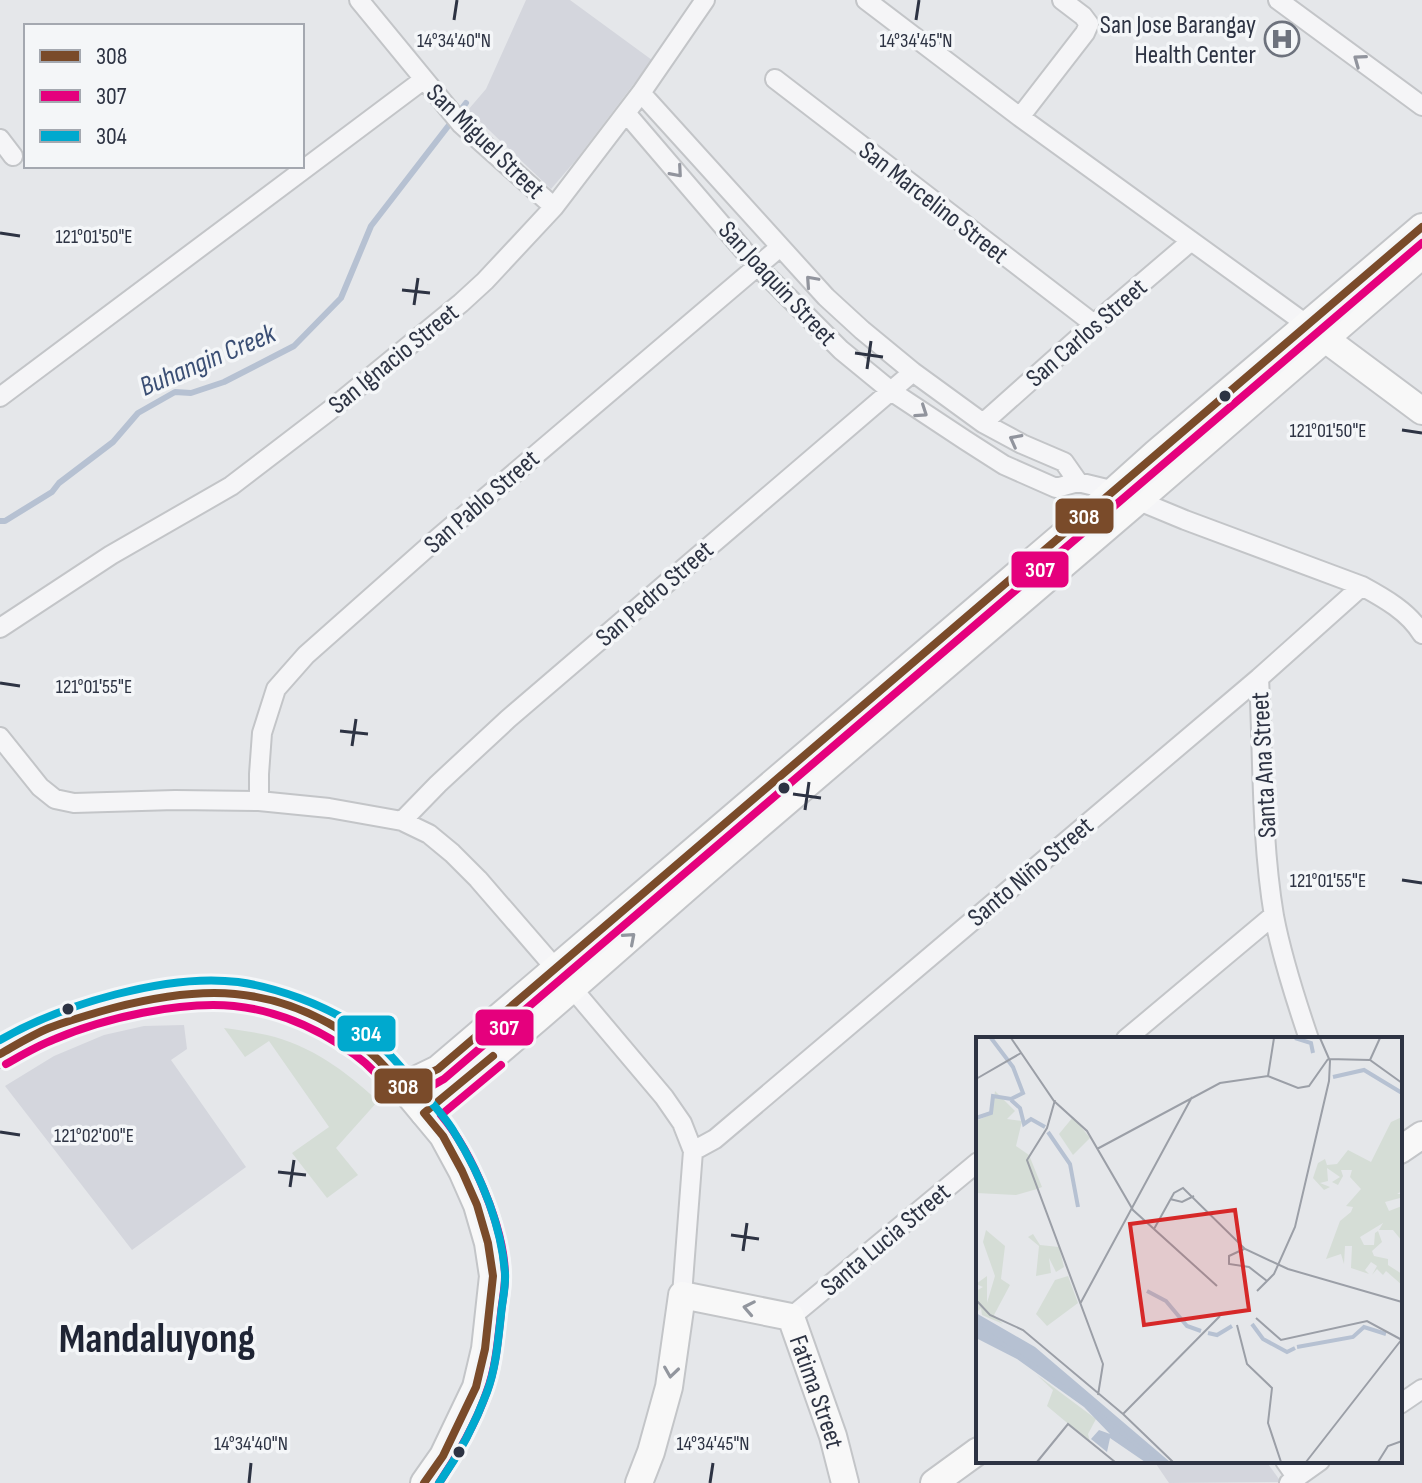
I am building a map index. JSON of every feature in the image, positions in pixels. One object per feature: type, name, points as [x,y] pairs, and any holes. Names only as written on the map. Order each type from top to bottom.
[{"type":"main road","points":[[401,1087],[438,1069],[564,979],[739,842],[1315,332],[1422,227]]},
{"type":"main road","points":[[1315,332],[1422,255]]},
{"type":"main road","points":[[1315,332],[1422,411]]},
{"type":"main road","points":[[424,1113],[564,979]]},
{"type":"main road","points":[[0,1054],[33,1035],[86,1016],[144,1000],[205,993],[237,994],[316,1017],[350,1036],[379,1059],[443,1136],[462,1171],[477,1205],[493,1276],[485,1349],[476,1387],[443,1456],[424,1483]]},
{"type":"main road","points":[[1402,1149],[1422,1135]]},
{"type":"main road","points":[[639,1483],[669,1387],[682,1295]]},
{"type":"main road","name":"Fatima Street","points":[[682,1295],[791,1317],[833,1436],[845,1483]]},
{"type":"main road","points":[[934,1483],[976,1452]]},
{"type":"street","name":"San Miguel Street","points":[[359,0],[461,124],[554,207]]},
{"type":"street","name":"San Ignacio Street","points":[[0,628],[111,555],[231,486],[461,303],[554,207],[641,93],[705,0]]},
{"type":"street","points":[[866,0],[1020,117],[1315,332]]},
{"type":"street","points":[[1020,117],[1089,24],[1062,0]]},
{"type":"street","points":[[1278,0],[1422,106]]},
{"type":"street","name":"San Marcelino Street","points":[[775,79],[1094,324]]},
{"type":"street","points":[[0,397],[423,80]]},
{"type":"street","name":"San Joaquin Street","points":[[641,93],[835,305],[913,372],[983,423],[1064,462],[1078,482]]},
{"type":"street","name":"San Joaquin Street","points":[[626,113],[757,266],[841,350],[891,391],[1004,465],[1056,488],[1078,482],[1127,496],[1362,586],[1389,601],[1422,634]]},
{"type":"street","points":[[0,139],[13,156]]},
{"type":"street","name":"San Carlos Street","points":[[983,423],[1190,242]]},
{"type":"street","name":"San Pablo Street","points":[[259,801],[262,733],[276,689],[306,655],[438,538],[780,247]]},
{"type":"street","name":"San Pedro Street","points":[[402,821],[508,719],[913,372]]},
{"type":"street","name":"Santo Niño Street","points":[[693,1151],[715,1139],[1259,678],[1362,586]]},
{"type":"street","name":"Santa Ana Street","points":[[1259,678],[1267,846],[1274,915],[1288,978],[1308,1037]]},
{"type":"street","points":[[0,737],[40,787],[55,799],[74,803],[259,801],[329,808],[402,821],[429,834],[478,879],[664,1097],[682,1123],[693,1151],[682,1295]]},
{"type":"street","points":[[1128,1037],[1274,915]]},
{"type":"street","name":"Santa Lucia Street","points":[[791,1317],[976,1164]]},
{"type":"street","points":[[1402,1403],[1422,1389]]},
{"type":"street","points":[[1287,1463],[1299,1479],[1318,1463]]},
{"type":"shaded area","points":[[526,0],[570,0],[652,60],[551,189],[468,110],[486,89]]},
{"type":"shaded area","points":[[184,1025],[187,1049],[171,1060],[246,1167],[132,1250],[5,1086],[54,1056],[104,1035],[144,1026]]},
{"type":"shaded area","points":[[224,1028],[283,1039],[313,1052],[353,1079],[378,1101],[336,1148],[358,1175],[327,1198],[292,1153],[329,1127],[269,1041],[245,1057]]},
{"type":"shaded area","points":[[1155,1463],[1267,1463],[1281,1482],[1169,1483]]},
{"type":"waterway","name":"Buhangin Creek","points":[[0,521],[5,521],[52,492],[59,483],[113,442],[138,413],[175,392],[191,393],[224,382],[294,346],[341,298],[371,226],[466,103]]},
{"type":"transit line","name":"308","points":[[0,1054],[49,1028],[105,1010],[173,996],[220,993],[283,1004],[328,1023],[368,1051],[401,1087],[438,1069],[1422,227]]},
{"type":"transit line","name":"307","points":[[6,1064],[48,1042],[96,1024],[167,1009],[213,1005],[262,1011],[317,1031],[364,1062],[397,1098],[409,1097],[444,1079],[1422,243]]},
{"type":"transit line","name":"304","points":[[0,1040],[53,1015],[115,994],[179,982],[210,980],[253,984],[315,1004],[356,1026],[388,1053],[454,1132],[488,1200],[503,1254],[504,1289],[490,1383],[466,1439],[439,1483]]},
{"type":"transit line","name":"308","points":[[424,1483],[443,1456],[476,1387],[485,1349],[493,1276],[477,1205],[443,1136],[424,1113],[493,1056]]},
{"type":"transit line","name":"307","points":[[439,1483],[472,1427],[490,1382],[505,1277],[504,1257],[485,1192],[464,1149],[441,1115],[501,1065]]},
{"type":"place","name":"San Jose Barangay Health Center","points":[[1282,39]]},
{"type":"district","name":"Mandaluyong","points":[[157,1337]]}]
